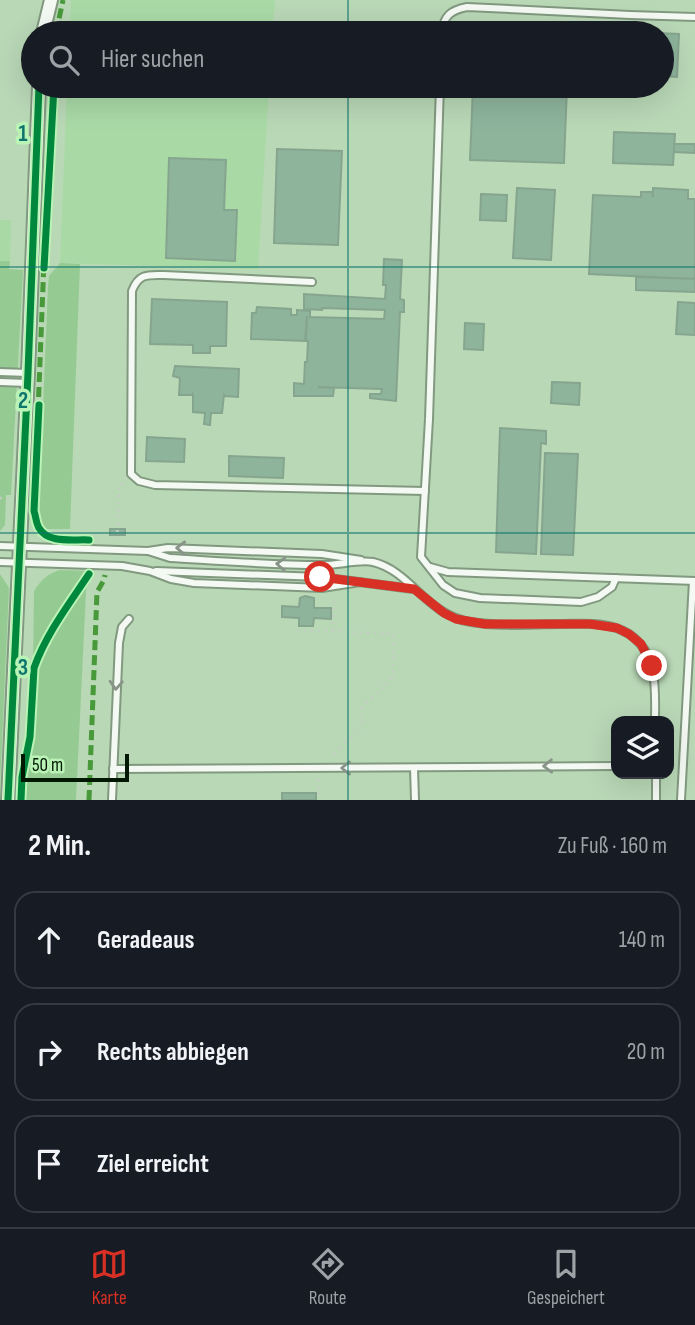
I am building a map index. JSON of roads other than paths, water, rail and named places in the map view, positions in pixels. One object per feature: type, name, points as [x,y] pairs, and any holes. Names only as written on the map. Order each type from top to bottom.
[{"type":"street","points":[[46,21],[51,0]]},
{"type":"street","points":[[8,800],[39,98]]},
{"type":"lane","points":[[445,21],[449,13],[467,8],[695,17]]},
{"type":"lane","points":[[440,98],[429,419],[421,557],[443,585],[455,593],[480,598],[581,602],[598,597],[612,587],[616,578]]},
{"type":"lane","points":[[312,282],[164,275],[145,275],[136,281],[132,291],[131,474],[139,481],[155,485],[425,491]]},
{"type":"lane","points":[[0,372],[28,378]]},
{"type":"lane","points":[[0,382],[28,378]]},
{"type":"lane","points":[[0,546],[148,551],[168,548],[322,554],[371,561],[394,571],[444,613],[456,619],[485,624],[604,624],[629,634],[641,644],[652,666],[655,716]]},
{"type":"lane","points":[[148,551],[170,558],[322,566],[371,561]]},
{"type":"lane","points":[[0,562],[122,566],[194,583],[322,588],[360,582]]},
{"type":"lane","points":[[428,566],[448,572],[694,581],[681,800]]},
{"type":"lane","points":[[150,571],[320,577],[414,589]]},
{"type":"lane","points":[[112,800],[119,642],[122,627],[129,620]]},
{"type":"lane","points":[[113,769],[611,766]]},
{"type":"lane","points":[[414,768],[415,800]]},
{"type":"lane","points":[[656,779],[656,800]]}]
